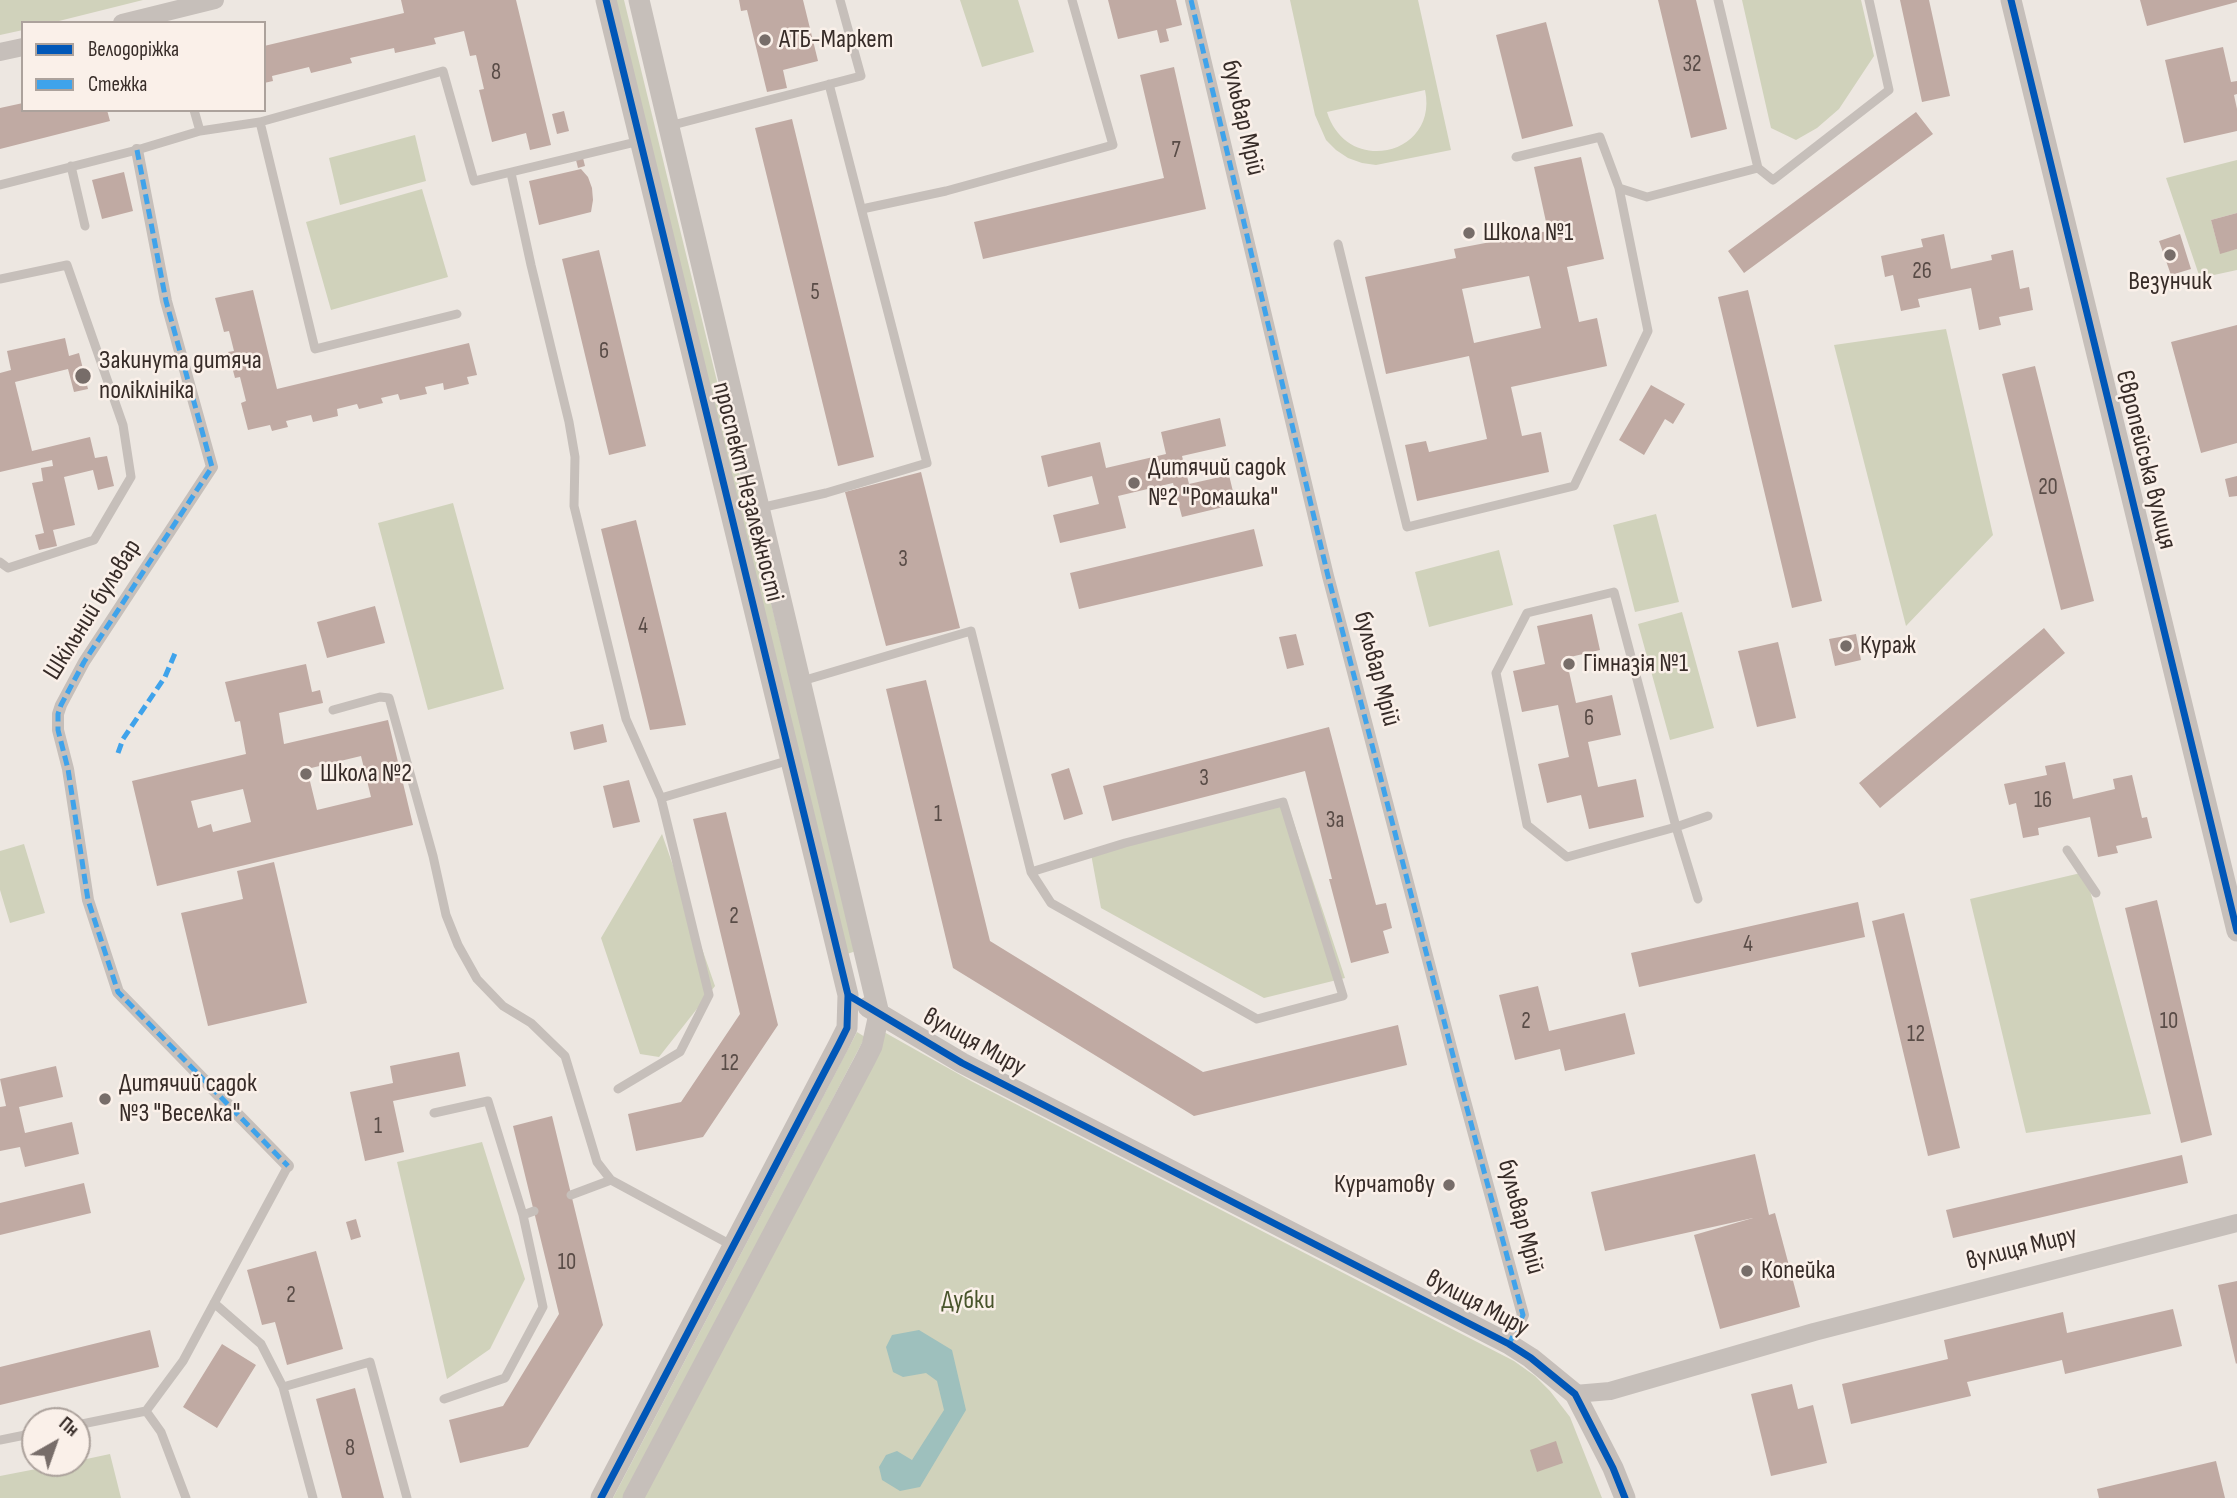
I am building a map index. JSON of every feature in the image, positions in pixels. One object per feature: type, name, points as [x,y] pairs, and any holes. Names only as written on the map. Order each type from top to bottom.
[{"type":"street","points":[[140,21],[167,18],[215,0]]},
{"type":"street","name":"проспект Незалежності","points":[[606,0],[848,995]]},
{"type":"street","name":"проспект Незалежності","points":[[639,0],[879,1014]]},
{"type":"street","name":"бульвар Мрій","points":[[1191,0],[1328,576],[1523,1315],[1509,1344]]},
{"type":"street","name":"Європейська вулиця","points":[[2011,0],[2237,931]]},
{"type":"street","points":[[0,52],[21,47]]},
{"type":"street","name":"Шкільний бульвар","points":[[137,150],[166,301],[212,467],[84,662],[61,705],[58,730],[68,769],[88,900],[118,992],[288,1166]]},
{"type":"street","points":[[601,1498],[847,1028],[848,995]]},
{"type":"street","name":"вулиця Миру","points":[[848,995],[962,1063],[1509,1344],[1531,1358],[1575,1394],[1610,1391],[1814,1332],[2237,1223]]},
{"type":"street","points":[[633,1498],[866,1060],[879,1014]]},
{"type":"street","points":[[1575,1394],[1613,1468],[1625,1498]]},
{"type":"lane","points":[[669,126],[860,76],[840,0]]},
{"type":"lane","points":[[862,209],[946,191],[1113,145],[1072,0]]},
{"type":"lane","points":[[1718,0],[1758,168],[1773,180],[1889,90],[1869,0]]},
{"type":"lane","points":[[0,184],[137,150],[200,131],[260,122],[443,71],[474,181],[640,141]]},
{"type":"lane","points":[[759,508],[826,493],[927,463],[829,84]]},
{"type":"lane","points":[[195,112],[200,131]]},
{"type":"lane","points":[[260,122],[315,349],[457,314]]},
{"type":"lane","points":[[1338,244],[1408,527],[1574,486],[1648,331],[1619,188],[1600,136],[1516,157]]},
{"type":"lane","points":[[71,166],[85,226]]},
{"type":"lane","points":[[1619,188],[1647,197],[1758,168]]},
{"type":"lane","points":[[511,173],[569,422],[575,457],[574,506],[626,719],[661,798],[709,995],[680,1052],[618,1089]]},
{"type":"lane","points":[[0,279],[67,265],[123,425],[131,477],[94,540],[8,568],[0,562]]},
{"type":"lane","points":[[1698,899],[1676,827],[1614,592],[1527,613],[1496,673],[1528,825],[1567,857],[1676,827],[1708,816]]},
{"type":"lane","points":[[802,681],[971,631],[1031,872],[1051,903],[1257,1019],[1342,996],[1283,802],[1125,843],[1031,872]]},
{"type":"lane","points":[[333,710],[380,697],[389,698],[433,856],[446,915],[458,945],[477,979],[503,1006],[531,1023],[565,1056],[597,1162],[611,1181],[733,1246]]},
{"type":"lane","points":[[661,798],[791,760]]},
{"type":"lane","points":[[2067,850],[2096,892]]},
{"type":"lane","points":[[434,1113],[488,1101],[523,1215],[543,1307],[505,1378],[444,1399]]},
{"type":"lane","points":[[91,1422],[146,1411],[183,1361],[288,1166]]},
{"type":"lane","points":[[571,1195],[611,1181]]},
{"type":"lane","points":[[523,1215],[534,1211]]},
{"type":"lane","points":[[214,1303],[261,1344],[283,1387],[313,1498]]},
{"type":"lane","points":[[283,1387],[370,1362],[407,1498]]},
{"type":"lane","points":[[146,1411],[161,1432],[186,1498]]},
{"type":"lane","points":[[0,1440],[21,1436]]},
{"type":"green space","points":[[0,0],[143,0],[59,21],[21,21],[21,30],[0,35]]},
{"type":"green space","points":[[614,0],[624,0],[856,951],[847,954]]},
{"type":"green space","points":[[960,0],[1018,0],[1034,52],[982,67]]},
{"type":"green space","points":[[1290,0],[1418,0],[1451,150],[1376,165],[1362,163],[1348,158],[1326,140],[1315,115]],"holes":[[[1425,90],[1426,112],[1418,130],[1405,143],[1389,150],[1370,151],[1353,145],[1338,132],[1327,112]]]},
{"type":"green space","points":[[1742,0],[1861,0],[1874,56],[1839,109],[1817,128],[1796,140],[1771,128]]},
{"type":"green space","points":[[415,135],[426,181],[340,205],[329,158]]},
{"type":"green space","points":[[2237,160],[2237,213],[2211,220],[2220,253],[2237,249],[2237,270],[2200,278],[2166,178]]},
{"type":"green space","points":[[422,189],[448,277],[331,310],[306,222]]},
{"type":"green space","points":[[1946,329],[1993,535],[1906,626],[1834,345]]},
{"type":"green space","points":[[453,503],[504,689],[428,710],[378,523]]},
{"type":"green space","points":[[1656,514],[1679,602],[1635,612],[1613,525]]},
{"type":"green space","points":[[1499,550],[1513,605],[1429,627],[1415,572]]},
{"type":"green space","points":[[1682,612],[1714,728],[1670,740],[1638,624]]},
{"type":"green space","points":[[1286,799],[1345,978],[1264,998],[1101,908],[1091,854]]},
{"type":"green space","points":[[662,834],[715,986],[659,1057],[640,1054],[601,938]]},
{"type":"green space","points":[[24,844],[45,913],[10,923],[0,890],[0,851]]},
{"type":"green space","points":[[2085,872],[2151,1114],[2026,1133],[1970,899]]},
{"type":"green space","points":[[857,1032],[865,1037],[624,1498],[613,1498]]},
{"type":"green space","name":"Дубки","points":[[884,1032],[971,1081],[1514,1361],[1550,1391],[1570,1417],[1602,1498],[638,1498]]},
{"type":"green space","points":[[482,1142],[525,1279],[490,1349],[447,1379],[397,1162]]},
{"type":"green space","points":[[110,1454],[121,1498],[0,1498],[0,1476],[21,1472],[21,1477],[91,1477],[91,1458]]},
{"type":"water","points":[[919,1330],[952,1350],[966,1410],[920,1487],[900,1491],[882,1480],[879,1467],[886,1455],[897,1451],[912,1460],[944,1410],[937,1381],[926,1373],[903,1377],[893,1372],[886,1347],[892,1335]]},
{"type":"building","points":[[401,0],[516,0],[551,145],[530,150],[526,133],[492,142],[479,90],[484,89],[476,55],[470,56],[464,31],[434,38],[436,44],[395,53],[394,48],[350,58],[352,63],[311,73],[309,67],[272,76],[273,81],[266,83],[266,46],[404,13]]},
{"type":"building","points":[[739,0],[803,0],[818,61],[783,70],[787,88],[767,92],[747,10],[741,11]]},
{"type":"building","points":[[1108,0],[1176,0],[1182,25],[1166,29],[1169,41],[1160,43],[1157,30],[1118,39]]},
{"type":"building","points":[[1658,0],[1696,0],[1727,129],[1691,138]]},
{"type":"building","points":[[1900,0],[1929,0],[1950,96],[1922,102]]},
{"type":"building","points":[[2140,0],[2237,0],[2237,2],[2147,26]]},
{"type":"building","points":[[1546,22],[1573,126],[1522,139],[1496,35]]},
{"type":"building","points":[[2223,47],[2231,82],[2237,81],[2237,94],[2234,95],[2237,131],[2184,143],[2165,60]]},
{"type":"building","points":[[1174,67],[1206,209],[983,259],[974,222],[1164,178],[1140,75]]},
{"type":"building","points":[[21,103],[21,112],[108,112],[110,121],[0,149],[0,108]]},
{"type":"building","points":[[564,111],[569,131],[557,134],[552,114]]},
{"type":"building","points":[[1916,112],[1933,134],[1744,273],[1728,251]]},
{"type":"building","points":[[792,119],[874,457],[838,466],[755,128]]},
{"type":"building","points":[[1581,157],[1604,259],[1567,267],[1579,322],[1597,318],[1607,366],[1511,387],[1522,436],[1541,432],[1549,472],[1417,501],[1405,445],[1426,441],[1429,452],[1487,439],[1469,356],[1386,374],[1365,277],[1456,258],[1454,249],[1548,231],[1534,167]],"holes":[[[1529,276],[1541,328],[1474,343],[1462,289]]]},
{"type":"building","points":[[583,158],[585,166],[578,168],[576,160]]},
{"type":"building","points":[[581,169],[592,188],[591,212],[539,225],[529,181]]},
{"type":"building","points":[[124,172],[133,211],[102,219],[92,180]]},
{"type":"building","points":[[2237,213],[2237,249],[2220,254],[2211,220]]},
{"type":"building","points":[[1944,234],[1951,269],[1992,260],[1991,255],[2013,250],[2020,289],[2029,287],[2033,310],[1999,317],[2001,325],[1979,330],[1971,288],[1918,299],[1920,307],[1901,311],[1893,275],[1885,277],[1881,256],[1923,247],[1921,239]]},
{"type":"building","points":[[2180,234],[2191,269],[2171,275],[2159,241]]},
{"type":"building","points":[[599,250],[646,446],[609,455],[562,259]]},
{"type":"building","points":[[253,290],[277,389],[469,343],[477,375],[467,377],[469,384],[444,390],[443,383],[425,387],[427,394],[400,400],[398,394],[381,398],[383,403],[359,409],[357,404],[337,409],[338,416],[313,422],[311,415],[286,421],[288,427],[272,431],[270,425],[248,430],[241,403],[246,401],[240,377],[235,378],[228,352],[234,351],[229,331],[224,332],[215,298]]},
{"type":"building","points":[[1748,290],[1822,601],[1792,608],[1718,297]]},
{"type":"building","points":[[2237,325],[2237,443],[2201,453],[2171,342]]},
{"type":"building","points":[[65,338],[69,356],[79,353],[88,389],[74,392],[68,369],[15,382],[32,451],[90,437],[95,458],[107,456],[114,486],[98,490],[93,470],[64,477],[75,525],[53,530],[57,546],[39,550],[35,535],[44,533],[32,483],[43,481],[41,468],[53,466],[52,460],[0,472],[0,373],[11,370],[7,351]]},
{"type":"building","points":[[2035,366],[2094,601],[2061,610],[2002,374]]},
{"type":"building","points":[[1651,385],[1685,404],[1673,424],[1665,419],[1644,455],[1619,440]]},
{"type":"building","points":[[1220,418],[1226,446],[1182,456],[1189,484],[1229,475],[1236,504],[1182,517],[1173,483],[1118,496],[1126,528],[1060,543],[1053,515],[1099,504],[1092,476],[1048,487],[1041,456],[1100,442],[1106,468],[1166,454],[1161,432]]},
{"type":"building","points":[[921,472],[960,628],[886,646],[845,492]]},
{"type":"building","points":[[2237,476],[2237,496],[2229,497],[2225,479]]},
{"type":"building","points":[[636,520],[686,725],[650,730],[601,529]]},
{"type":"building","points":[[1254,529],[1263,566],[1079,609],[1070,573]]},
{"type":"building","points":[[375,606],[385,643],[327,658],[317,622]]},
{"type":"building","points":[[1592,614],[1600,650],[1566,658],[1576,703],[1612,695],[1621,735],[1588,742],[1598,787],[1636,779],[1644,817],[1589,829],[1581,795],[1547,803],[1538,764],[1569,757],[1558,705],[1522,712],[1513,671],[1545,664],[1537,626]]},
{"type":"building","points":[[2044,628],[2065,653],[1880,808],[1859,783]]},
{"type":"building","points":[[1296,634],[1304,665],[1287,669],[1279,637]]},
{"type":"building","points":[[1856,634],[1861,660],[1835,666],[1829,639]]},
{"type":"building","points":[[1778,642],[1796,718],[1757,727],[1738,651]]},
{"type":"building","points":[[306,664],[312,692],[320,690],[323,703],[279,713],[284,744],[388,720],[413,825],[157,886],[132,781],[246,754],[240,721],[235,722],[225,682]],"holes":[[[361,756],[371,797],[317,810],[307,769]],[[243,789],[251,822],[213,832],[211,824],[198,828],[191,801]]]},
{"type":"building","points":[[926,680],[990,941],[1203,1072],[1398,1025],[1407,1065],[1194,1116],[953,968],[886,689]]},
{"type":"building","points":[[603,724],[607,742],[574,750],[570,732]]},
{"type":"building","points":[[1329,727],[1376,905],[1386,903],[1392,928],[1383,931],[1389,953],[1351,963],[1305,771],[1112,821],[1103,786]]},
{"type":"building","points":[[2065,762],[2073,799],[2115,789],[2113,779],[2132,775],[2142,818],[2147,817],[2152,838],[2116,846],[2118,853],[2098,857],[2090,817],[2038,828],[2039,835],[2023,838],[2016,803],[2009,805],[2004,784],[2047,775],[2045,766]]},
{"type":"building","points":[[1069,768],[1083,814],[1064,820],[1051,774]]},
{"type":"building","points":[[629,780],[640,822],[613,828],[603,786]]},
{"type":"building","points":[[726,812],[778,1025],[703,1137],[636,1151],[628,1114],[681,1102],[740,1014],[693,819]]},
{"type":"building","points":[[274,862],[307,1003],[208,1026],[181,913],[243,899],[237,871]]},
{"type":"building","points":[[2157,900],[2212,1135],[2181,1143],[2125,908]]},
{"type":"building","points":[[1858,902],[1865,937],[1639,987],[1631,953]]},
{"type":"building","points":[[1904,913],[1960,1148],[1928,1156],[1872,921]]},
{"type":"building","points":[[1538,986],[1549,1031],[1625,1013],[1635,1054],[1565,1071],[1560,1049],[1515,1060],[1499,995]]},
{"type":"building","points":[[459,1052],[466,1086],[393,1101],[404,1152],[365,1161],[350,1092],[393,1083],[390,1066]]},
{"type":"building","points":[[56,1066],[63,1097],[19,1107],[25,1133],[72,1122],[79,1154],[25,1167],[20,1147],[0,1151],[0,1107],[6,1106],[0,1079]]},
{"type":"building","points":[[552,1116],[603,1325],[528,1447],[460,1463],[449,1420],[503,1406],[559,1314],[513,1126]]},
{"type":"building","points":[[1755,1154],[1769,1215],[1775,1213],[1800,1307],[1720,1329],[1694,1235],[1753,1218],[1605,1251],[1591,1192]]},
{"type":"building","points":[[2182,1155],[2188,1183],[1953,1238],[1946,1210]]},
{"type":"building","points":[[84,1183],[91,1213],[0,1235],[0,1203]]},
{"type":"building","points":[[356,1219],[361,1237],[351,1240],[346,1222]]},
{"type":"building","points":[[316,1251],[343,1349],[287,1365],[275,1322],[262,1325],[247,1270]]},
{"type":"building","points":[[2237,1281],[2237,1363],[2236,1364],[2218,1285]]},
{"type":"building","points":[[2173,1309],[2182,1346],[2065,1374],[2062,1360],[1967,1382],[1971,1396],[1851,1424],[1842,1384],[1948,1359],[1944,1340],[2063,1312],[2067,1333]]},
{"type":"building","points":[[150,1330],[159,1367],[0,1405],[0,1367]]},
{"type":"building","points":[[222,1344],[256,1365],[217,1428],[183,1407]]},
{"type":"building","points":[[1792,1384],[1798,1409],[1813,1405],[1827,1463],[1771,1476],[1751,1394]]},
{"type":"building","points":[[355,1388],[384,1498],[342,1498],[316,1399]]},
{"type":"building","points":[[1556,1441],[1563,1463],[1537,1472],[1530,1450]]},
{"type":"building","points":[[2216,1461],[2225,1498],[2099,1498],[2097,1489]]},
{"type":"marked path","points":[[1191,0],[1328,576],[1523,1315],[1509,1344]]},
{"type":"marked path","points":[[137,150],[166,301],[212,467],[84,662],[61,705],[58,730],[68,769],[88,900],[118,992],[288,1166]]},
{"type":"marked path","points":[[118,753],[123,739],[165,677],[176,651]]},
{"type":"cycle path","points":[[601,1498],[847,1028],[848,995],[606,0]]},
{"type":"cycle path","points":[[2011,0],[2237,931]]},
{"type":"cycle path","points":[[848,995],[962,1063],[1509,1344],[1531,1358],[1575,1394],[1613,1468],[1625,1498]]},
{"type":"place","name":"АТБ-Маркет","points":[[765,40]]},
{"type":"place","name":"Школа №1","points":[[1469,233]]},
{"type":"place","name":"Везунчик","points":[[2170,255]]},
{"type":"place","name":"Закинута дитяча поліклініка","points":[[83,376]]},
{"type":"place","name":"Дитячий садок №2 \"Ромашка\"","points":[[1134,483]]},
{"type":"place","name":"Кураж","points":[[1846,646]]},
{"type":"place","name":"Гімназія №1","points":[[1569,664]]},
{"type":"place","name":"Школа №2","points":[[306,774]]},
{"type":"place","name":"Дитячий садок №3 \"Веселка\"","points":[[105,1099]]},
{"type":"place","name":"Курчатову","points":[[1449,1185]]},
{"type":"place","name":"Копейка","points":[[1747,1271]]}]
